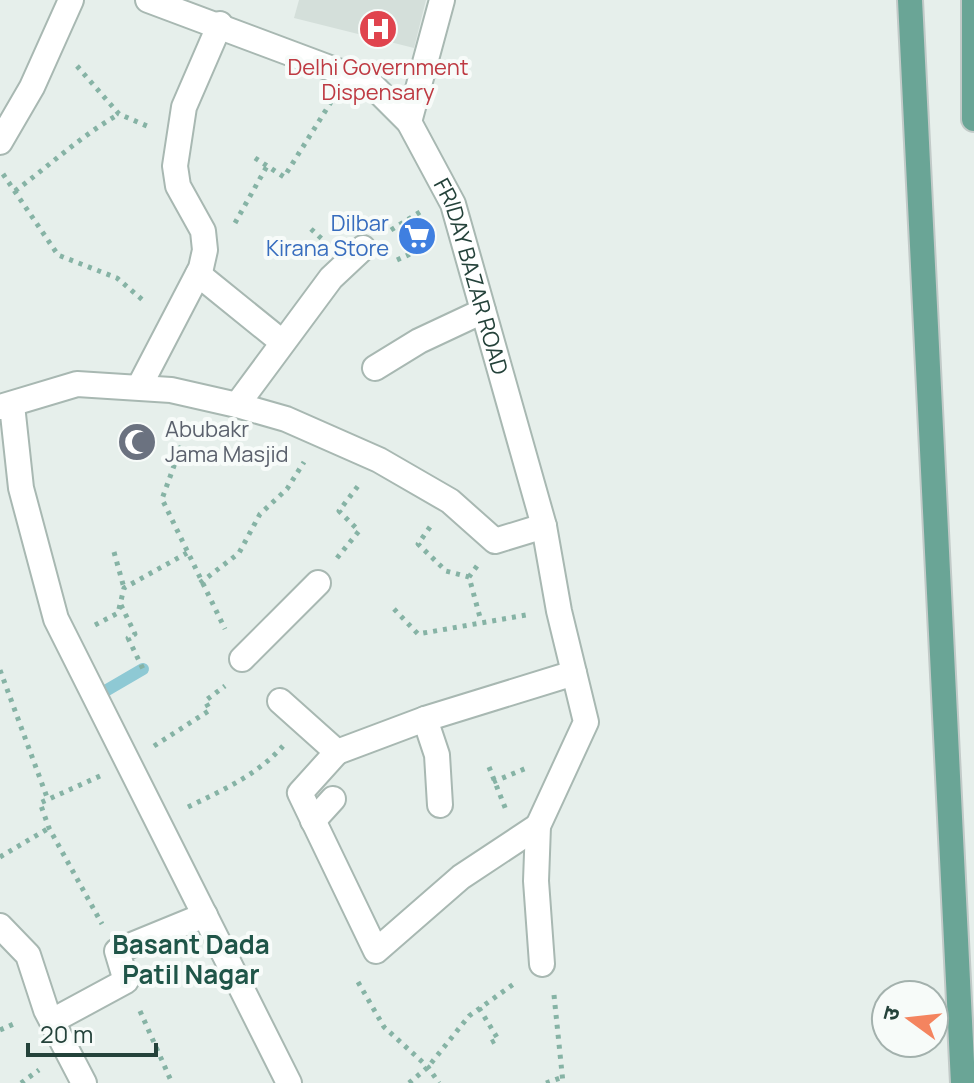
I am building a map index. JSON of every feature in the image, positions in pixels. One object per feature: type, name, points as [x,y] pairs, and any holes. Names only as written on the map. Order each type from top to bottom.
[{"type":"main road","points":[[910,0],[963,1083]]},
{"type":"main road","points":[[974,0],[974,119]]},
{"type":"street","points":[[0,142],[51,47],[71,0]]},
{"type":"street","name":"FRIDAY BAZAR ROAD","points":[[148,0],[220,24],[370,83],[409,122],[448,194],[544,526],[559,611],[586,722],[530,830]]},
{"type":"street","points":[[409,122],[442,0]]},
{"type":"street","points":[[139,387],[198,274],[203,231],[175,176],[184,107],[220,24]]},
{"type":"street","points":[[237,405],[331,278],[363,248]]},
{"type":"street","points":[[198,274],[282,342]]},
{"type":"street","points":[[375,368],[419,341],[483,311]]},
{"type":"street","points":[[289,1083],[160,820],[66,639],[47,591],[21,488],[6,406],[77,384],[139,387],[203,397],[237,405],[321,434],[379,460],[450,501],[495,541],[544,526]]},
{"type":"street","points":[[242,659],[318,583]]},
{"type":"street","points":[[542,964],[530,830],[461,877],[376,951],[300,793],[337,752],[425,719],[574,673]]},
{"type":"street","points":[[280,701],[337,752]]},
{"type":"street","points":[[425,719],[437,755],[440,805]]},
{"type":"street","points":[[313,821],[333,799]]},
{"type":"street","points":[[52,1021],[126,981],[117,951],[205,915]]},
{"type":"street","points":[[0,926],[28,955],[52,1021],[84,1083]]},
{"type":"path","points":[[51,47],[68,55],[119,114],[181,141]]},
{"type":"path","points":[[255,158],[284,177],[348,74]]},
{"type":"path","points":[[15,191],[61,156],[79,137],[119,114]]},
{"type":"path","points":[[204,241],[226,239],[267,166]]},
{"type":"path","points":[[0,170],[58,255],[117,278],[171,324]]},
{"type":"path","points":[[363,248],[448,194]]},
{"type":"path","points":[[203,397],[180,440],[162,499],[211,606]]},
{"type":"path","points":[[200,583],[239,553],[260,514],[287,489],[321,434]]},
{"type":"path","points":[[318,583],[359,531],[339,511],[379,460]]},
{"type":"path","points":[[450,501],[418,544],[446,571],[469,577]]},
{"type":"path","points":[[469,577],[495,541]]},
{"type":"path","points":[[66,639],[118,613],[124,588],[114,552]]},
{"type":"path","points":[[124,588],[187,553]]},
{"type":"path","points":[[469,577],[481,621]]},
{"type":"path","points":[[121,604],[135,634],[128,638],[143,669]]},
{"type":"path","points":[[394,609],[418,634],[481,621],[559,611]]},
{"type":"path","points":[[0,670],[48,800]]},
{"type":"path","points":[[117,951],[49,828],[40,803],[129,761],[183,730],[210,710],[205,701],[228,684]]},
{"type":"path","points":[[160,820],[234,785],[267,763],[303,724]]},
{"type":"path","points":[[489,767],[498,796],[530,830]]},
{"type":"path","points":[[0,857],[49,828]]},
{"type":"path","points":[[376,951],[373,960],[355,975],[384,1027],[428,1067],[439,1083]]},
{"type":"path","points":[[409,1083],[428,1067],[469,1016],[542,964],[555,996],[563,1080],[546,1083]]},
{"type":"path","points":[[126,981],[172,1083]]},
{"type":"path","points":[[479,1008],[498,1039],[488,1044]]},
{"type":"shaded area","name":"Delhi Government Dispensary","points":[[299,0],[426,0],[414,48],[294,18]]},
{"type":"waterway","points":[[95,697],[143,669]]},
{"type":"place","name":"Delhi Government Dispensary","points":[[378,29]]},
{"type":"place","name":"Dilbar Kirana Store","points":[[417,236]]},
{"type":"place","name":"Abubakr Jama Masjid","points":[[137,442]]},
{"type":"district","name":"Basant Dada Patil Nagar","points":[[191,959]]}]
